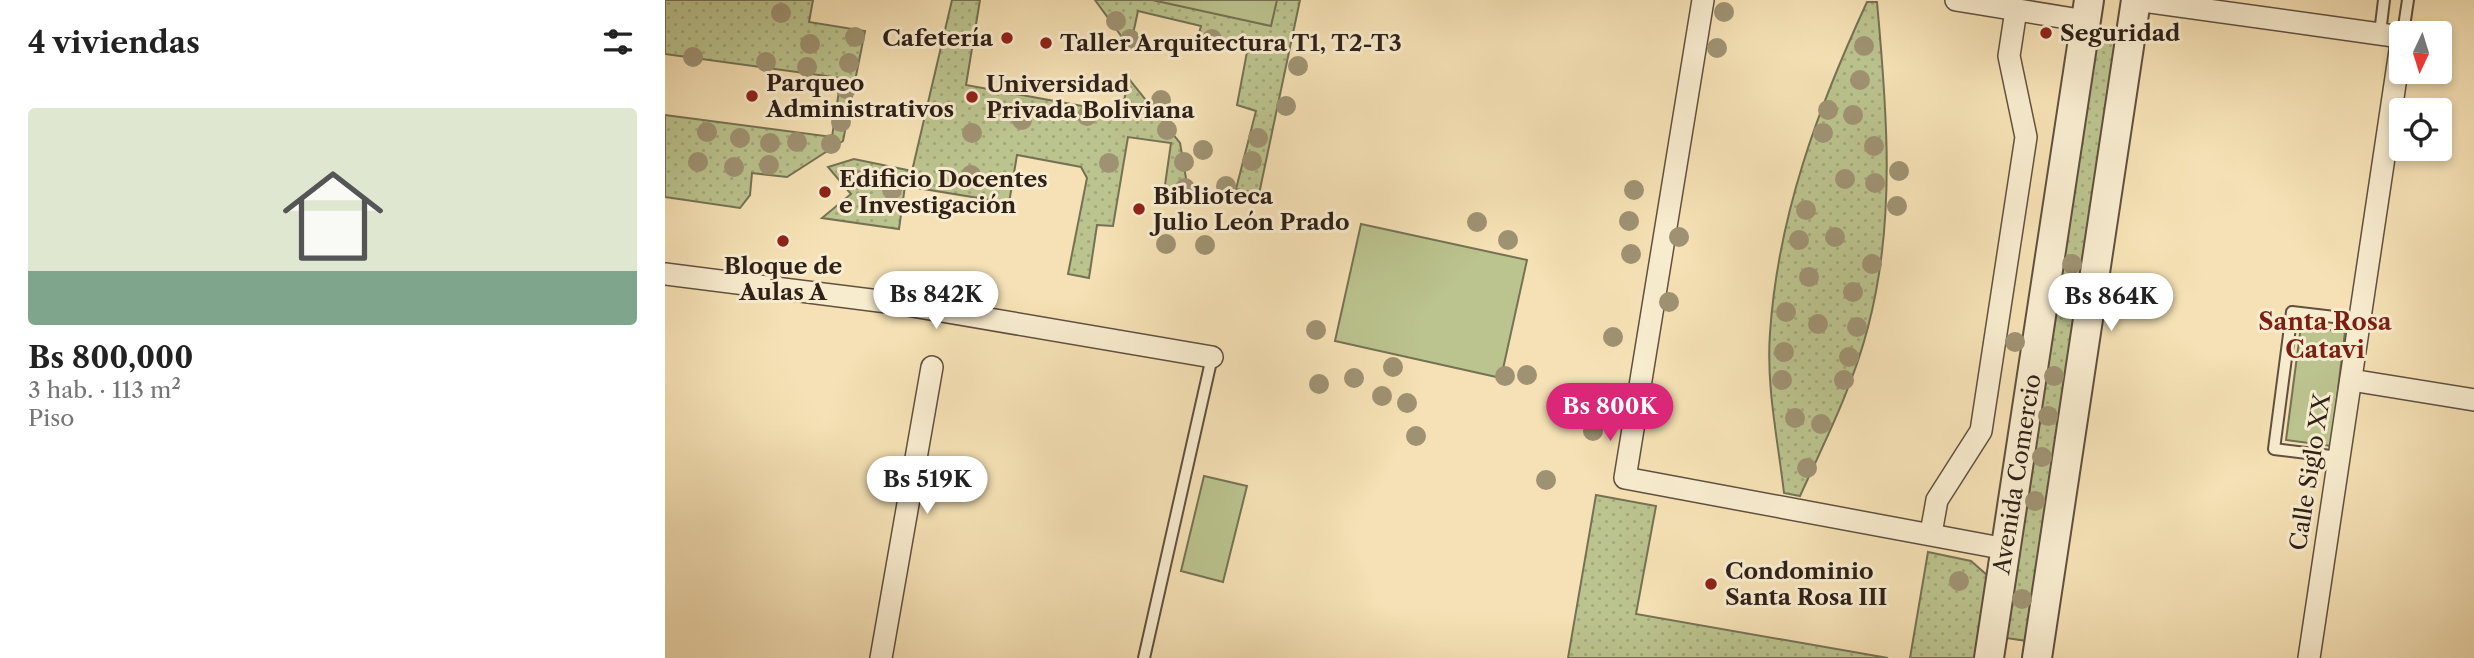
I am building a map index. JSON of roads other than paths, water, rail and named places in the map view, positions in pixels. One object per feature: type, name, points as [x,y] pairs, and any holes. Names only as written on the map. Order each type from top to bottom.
[{"type":"street","points":[[1703,0],[1625,478],[2006,549]]},
{"type":"street","points":[[1956,0],[2015,10],[2087,10]]},
{"type":"street","points":[[2136,0],[2389,34]]},
{"type":"street","name":"Avenida Comercio","points":[[2038,658],[2136,0]]},
{"type":"street","points":[[1931,533],[1937,500],[1981,431],[2026,137],[2009,55],[2015,10]]},
{"type":"street","name":"Avenida Comercio","points":[[1989,658],[2087,10]]},
{"type":"street","name":"Calle Siglo XX","points":[[2309,658],[2395,84]]},
{"type":"street","points":[[665,274],[895,303],[1212,357]]},
{"type":"street","points":[[881,658],[932,367]]},
{"type":"street","points":[[2351,380],[2474,400]]},
{"type":"lane","points":[[2380,33],[2384,0]]},
{"type":"lane","points":[[2404,21],[2408,0]]},
{"type":"lane","points":[[2339,457],[2274,449],[2292,312],[2360,320]]},
{"type":"lane","points":[[1145,658],[1212,357]]},
{"type":"place","name":"Seguridad","points":[[2046,33]]},
{"type":"place","name":"Cafetería","points":[[1007,38]]},
{"type":"place","name":"Taller Arquitectura T1, T2-T3","points":[[1046,43]]},
{"type":"place","name":"Parqueo Administrativos","points":[[752,96]]},
{"type":"place","name":"Universidad Privada Boliviana","points":[[972,97]]},
{"type":"place","name":"Edificio Docentes e Investigación","points":[[825,192]]},
{"type":"place","name":"Biblioteca Julio León Prado","points":[[1139,209]]},
{"type":"place","name":"Bloque de Aulas A","points":[[783,241]]},
{"type":"place","name":"Condominio Santa Rosa III","points":[[1711,584]]},
{"type":"district","name":"Santa Rosa Catavi","points":[[2325,335]]}]
